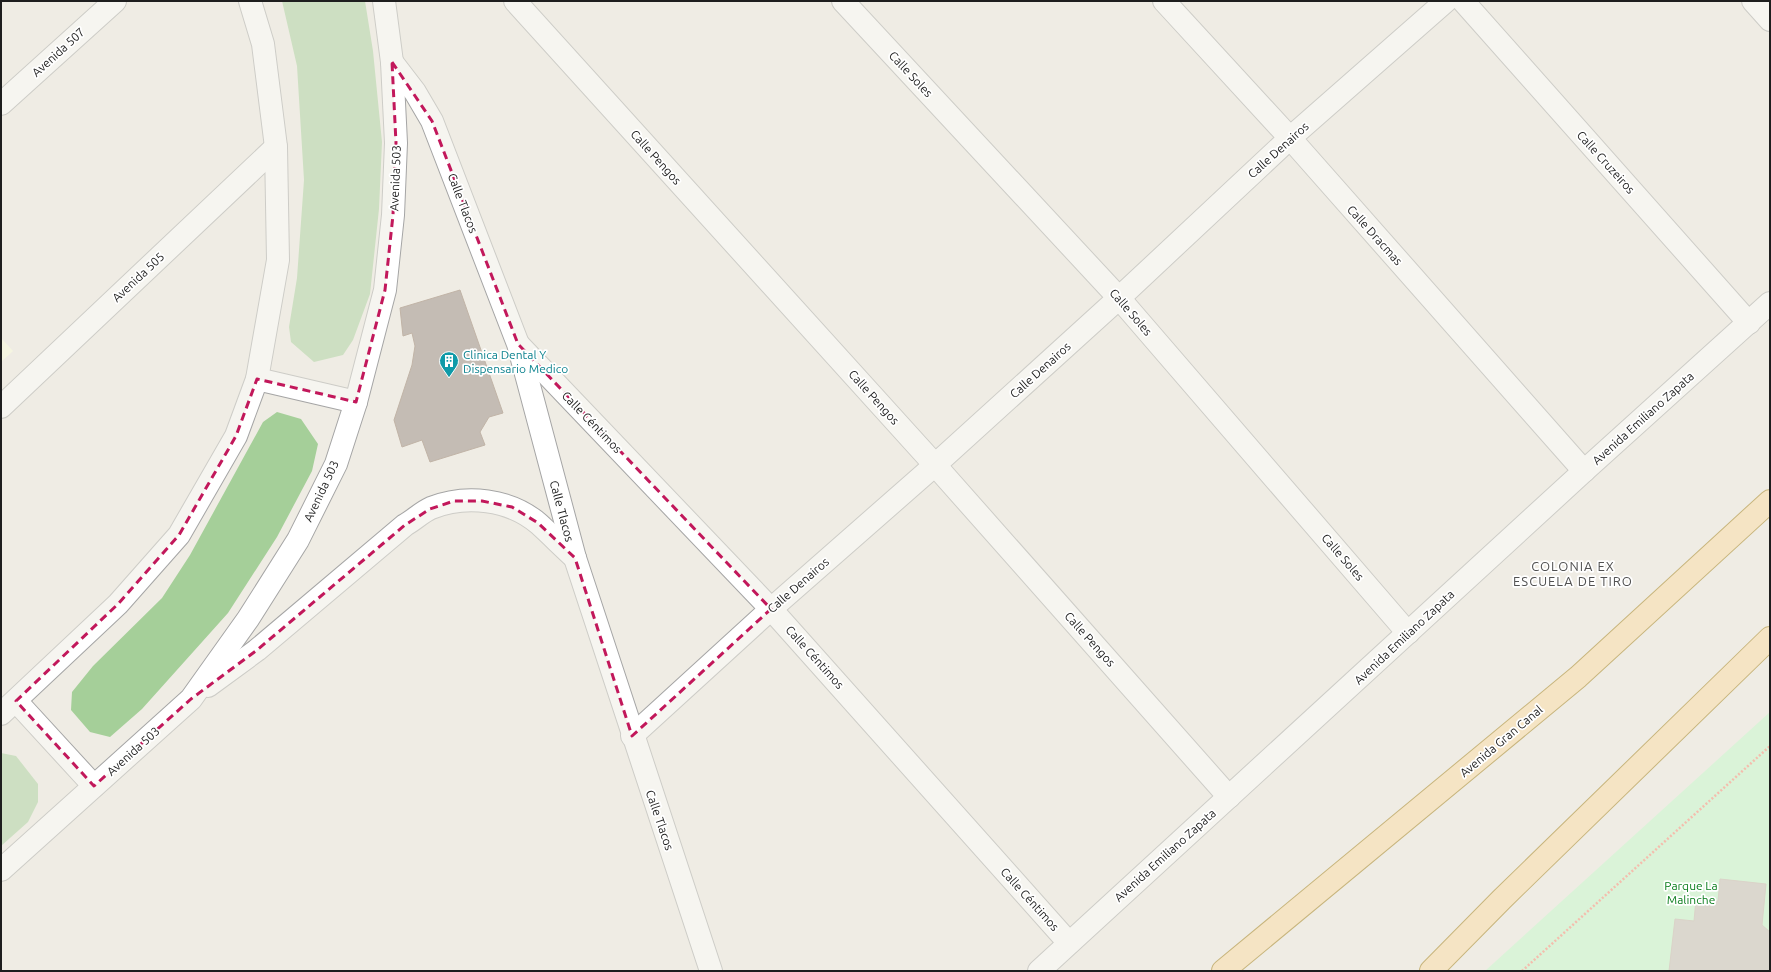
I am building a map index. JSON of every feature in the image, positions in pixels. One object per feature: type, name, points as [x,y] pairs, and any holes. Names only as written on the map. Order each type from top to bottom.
[{"type":"main road","name":"Avenida Gran Canal","points":[[1222,971],[1578,677],[1770,501]]},
{"type":"main road","points":[[1431,971],[1502,899],[1770,638]]},
{"type":"street","name":"Avenida 507","points":[[1,104],[115,1]]},
{"type":"street","points":[[94,786],[9,708],[118,604],[179,535],[236,436],[256,379],[278,260],[276,147],[263,44],[250,1]]},
{"type":"street","name":"Avenida 503","points":[[1,870],[191,699],[248,619],[298,540],[336,464],[356,402],[385,290],[393,215],[396,143],[392,62],[384,1]]},
{"type":"street","name":"Calle Pengos","points":[[515,1],[935,465],[1229,797]]},
{"type":"street","name":"Calle Soles","points":[[843,1],[1119,298],[1408,633]]},
{"type":"street","name":"Calle Dracmas","points":[[1164,1],[1290,138],[1584,471]]},
{"type":"street","name":"Calle Denairos","points":[[632,736],[771,609],[935,465],[1119,298],[1290,138],[1446,1]]},
{"type":"street","name":"Calle Cruzeiros","points":[[1463,1],[1749,323]]},
{"type":"street","points":[[1753,1],[1770,20]]},
{"type":"street","name":"Calle Tlacos","points":[[392,62],[415,92],[432,121],[518,344],[575,558],[632,736],[711,971]]},
{"type":"street","name":"Avenida 505","points":[[1,407],[276,147]]},
{"type":"street","name":"Avenida Emiliano Zapata","points":[[1039,971],[1584,471],[1770,303]]},
{"type":"street","name":"Calle Céntimos","points":[[518,344],[771,609],[1069,943]]},
{"type":"street","points":[[256,379],[356,402]]},
{"type":"street","points":[[191,699],[256,650],[406,525],[430,509],[454,501],[482,501],[512,507],[538,523],[575,558]]},
{"type":"path","points":[[1522,971],[1770,746]]},
{"type":"highlighted area","points":[[392,62],[432,121],[518,344],[771,609],[632,736],[575,558],[538,523],[512,507],[482,501],[454,501],[430,509],[405,525],[257,650],[191,699],[94,786],[16,701],[118,604],[179,535],[236,436],[257,379],[356,402],[385,290],[393,215],[396,143]]},
{"type":"shaded area","points":[[1,338],[13,351],[1,362]]},
{"type":"green space","points":[[282,1],[365,1],[373,51],[382,142],[379,209],[370,294],[353,340],[343,355],[314,362],[291,342],[289,327],[297,278],[304,180],[297,66]]},
{"type":"green space","points":[[277,412],[301,419],[318,444],[312,471],[277,537],[228,613],[142,709],[110,737],[90,732],[71,710],[72,692],[93,666],[162,598],[190,555],[263,422]]},
{"type":"green space","name":"Parque La Malinche","points":[[1770,712],[1770,971],[1485,971]]},
{"type":"green space","points":[[1,753],[16,756],[38,784],[38,802],[28,822],[1,846]]},
{"type":"building","name":"Clinica Dental Y Dispensario Medico","points":[[460,290],[503,413],[489,417],[480,432],[485,445],[430,462],[422,440],[402,447],[394,420],[412,365],[415,346],[412,333],[403,336],[400,308]]},
{"type":"building","points":[[1720,879],[1766,884],[1762,925],[1770,932],[1770,971],[1669,971],[1675,919],[1694,921],[1696,899],[1718,901]]},
{"type":"place","name":"Clinica Dental Y Dispensario Medico","points":[[449,378]]},
{"type":"district","name":"COLONIA EX ESCUELA DE TIRO","points":[[1573,574]]}]
